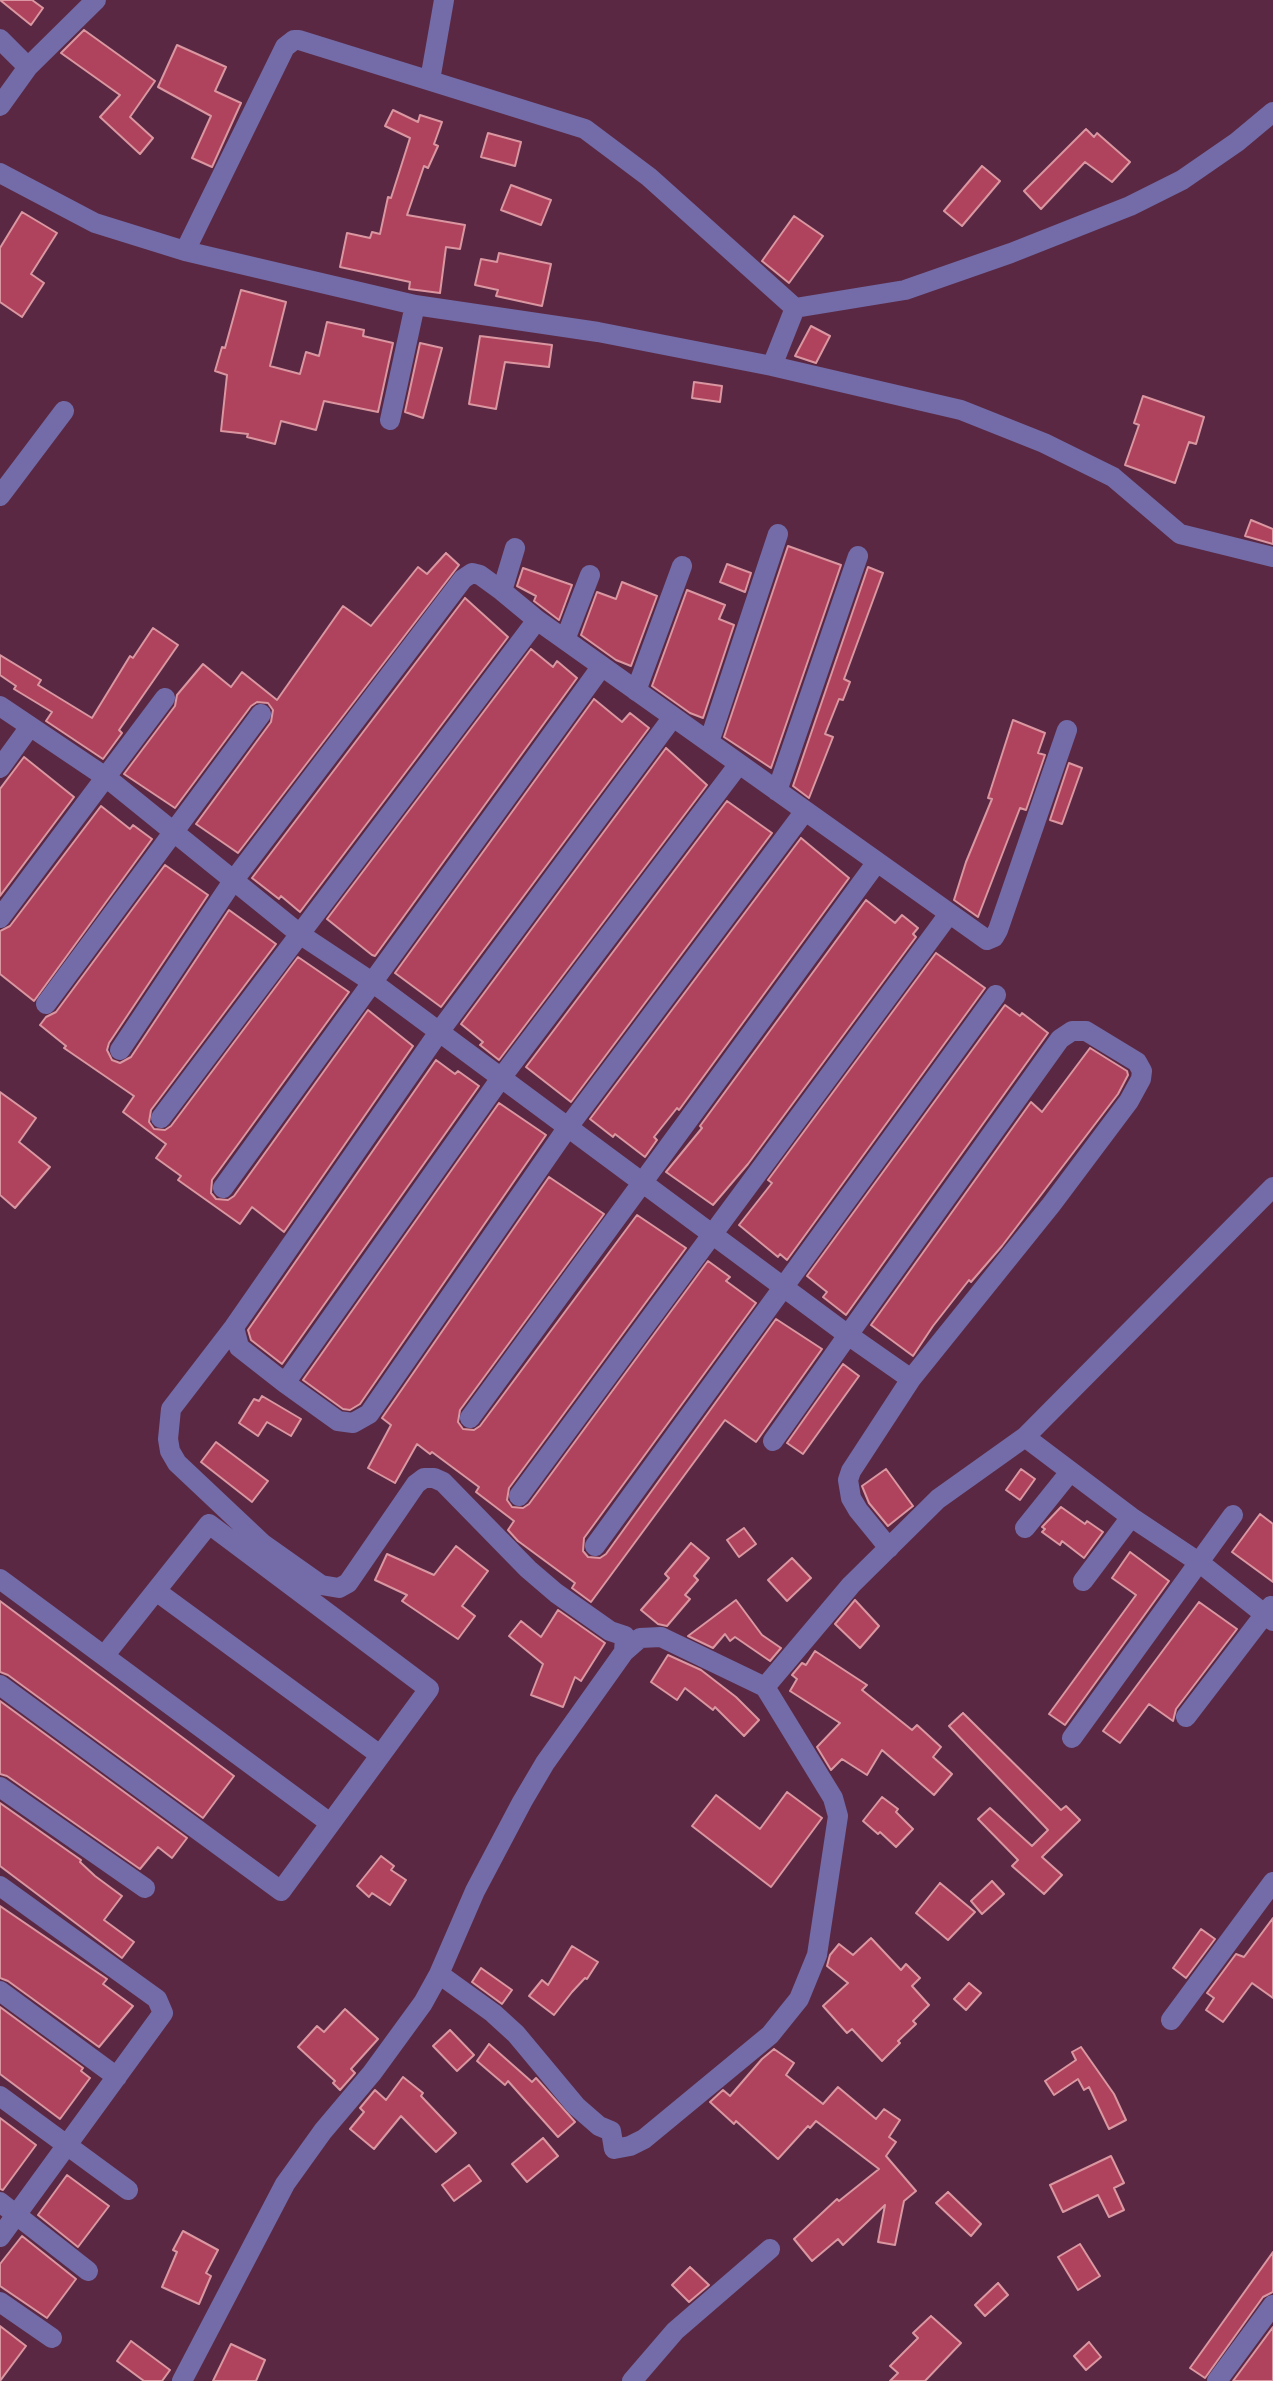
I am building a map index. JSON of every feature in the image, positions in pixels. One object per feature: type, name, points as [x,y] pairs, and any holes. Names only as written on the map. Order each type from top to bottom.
[{"type":"street","points":[[0,106],[28,67],[96,0]]},
{"type":"street","points":[[430,80],[444,0]]},
{"type":"street","points":[[0,39],[28,67]]},
{"type":"street","points":[[185,251],[289,43],[294,40],[573,124],[596,136],[649,177],[795,308],[905,290],[1011,253],[1130,206],[1182,180],[1245,136],[1273,112]]},
{"type":"street","points":[[0,173],[95,223],[185,251],[415,305],[598,332],[772,366],[937,404],[1007,427],[1113,477],[1180,534],[1273,557]]},
{"type":"street","points":[[390,420],[415,305]]},
{"type":"street","points":[[772,366],[795,308]]},
{"type":"street","points":[[0,496],[64,411]]},
{"type":"street","points":[[709,742],[778,534]]},
{"type":"street","points":[[502,591],[515,548]]},
{"type":"street","points":[[777,791],[858,556]]},
{"type":"street","points":[[636,691],[682,566]]},
{"type":"street","points":[[120,1050],[233,881],[463,579],[476,573],[537,620],[983,938],[991,940],[994,937],[1067,730]]},
{"type":"street","points":[[565,640],[590,575]]},
{"type":"street","points":[[161,1118],[537,620]]},
{"type":"street","points":[[223,1188],[602,666]]},
{"type":"street","points":[[0,918],[165,698]]},
{"type":"street","points":[[0,706],[107,778],[301,935],[372,982],[911,1379]]},
{"type":"street","points":[[46,1004],[261,714]]},
{"type":"street","points":[[624,1652],[625,1636],[610,1631],[556,1593],[528,1569],[443,1482],[424,1478],[416,1484],[348,1583],[339,1588],[321,1585],[263,1544],[177,1463],[168,1439],[171,1409],[234,1327],[439,1032],[673,717]]},
{"type":"street","points":[[0,768],[29,728]]},
{"type":"street","points":[[285,1383],[501,1078],[739,764]]},
{"type":"street","points":[[234,1327],[239,1347],[338,1421],[353,1423],[369,1414],[568,1127],[805,811]]},
{"type":"street","points":[[470,1418],[877,862]]},
{"type":"street","points":[[519,1496],[949,914]]},
{"type":"street","points":[[595,1546],[996,995]]},
{"type":"street","points":[[773,1441],[1060,1039],[1072,1031],[1086,1031],[1133,1058],[1140,1065],[1141,1079],[1129,1101],[1051,1205],[911,1379],[848,1480],[851,1498],[858,1510],[889,1548]]},
{"type":"street","points":[[765,1687],[851,1585],[938,1499],[1025,1437],[1273,1187]]},
{"type":"street","points":[[1025,1437],[1131,1517],[1270,1613],[1186,1717]]},
{"type":"street","points":[[1025,1528],[1070,1472]]},
{"type":"street","points":[[1072,1738],[1233,1515]]},
{"type":"street","points":[[1083,1581],[1131,1517]]},
{"type":"street","points":[[0,1685],[281,1891],[429,1689],[209,1524],[104,1656]]},
{"type":"street","points":[[0,1579],[330,1823]]},
{"type":"street","points":[[156,1591],[380,1755]]},
{"type":"street","points":[[182,2381],[285,2184],[403,2032],[439,1974],[475,1891],[522,1802],[545,1763],[624,1652],[640,1638],[661,1637],[765,1687],[833,1798],[838,1816],[817,1955],[799,1999],[770,2035],[644,2139],[614,2149],[611,2131],[599,2126],[576,2106],[516,2034],[484,2006],[439,1974]]},
{"type":"street","points":[[0,1787],[145,1888]]},
{"type":"street","points":[[1171,2020],[1273,1882]]},
{"type":"street","points":[[0,1886],[161,2003],[163,2013],[0,2237]]},
{"type":"street","points":[[0,1991],[117,2077]]},
{"type":"street","points":[[0,2096],[128,2190]]},
{"type":"street","points":[[0,2202],[88,2271]]},
{"type":"street","points":[[632,2381],[675,2331],[770,2249]]},
{"type":"street","points":[[0,2302],[52,2338]]},
{"type":"street","points":[[1217,2381],[1273,2305]]},
{"type":"building","points":[[0,0],[32,0],[43,8],[31,25]]},
{"type":"building","points":[[84,30],[155,81],[130,117],[153,138],[140,154],[100,117],[120,95],[61,53]]},
{"type":"building","points":[[177,45],[226,67],[215,91],[241,103],[212,167],[192,158],[211,116],[158,87]]},
{"type":"building","points":[[393,110],[418,122],[420,115],[442,122],[434,144],[438,146],[428,168],[424,166],[407,215],[465,225],[460,249],[446,247],[440,293],[409,289],[410,282],[340,267],[347,233],[370,238],[372,232],[380,234],[388,197],[391,198],[410,138],[385,126]]},
{"type":"building","points":[[1086,129],[1094,137],[1097,133],[1130,162],[1112,182],[1085,162],[1041,209],[1024,191]]},
{"type":"building","points":[[488,133],[521,142],[515,166],[481,157]]},
{"type":"building","points":[[982,166],[1000,181],[962,226],[944,211]]},
{"type":"building","points":[[511,185],[551,200],[541,225],[501,210]]},
{"type":"building","points":[[22,212],[57,233],[31,274],[44,283],[22,317],[0,302],[0,248]]},
{"type":"building","points":[[794,216],[823,236],[789,283],[762,261]]},
{"type":"building","points":[[499,253],[551,264],[542,306],[496,296],[498,290],[475,285],[481,259],[497,262]]},
{"type":"building","points":[[241,290],[286,302],[270,366],[300,374],[306,352],[319,356],[327,322],[364,330],[363,336],[393,343],[378,412],[324,401],[316,430],[281,421],[275,444],[247,437],[248,434],[221,431],[227,375],[215,371],[222,347],[225,348]]},
{"type":"building","points":[[811,326],[830,336],[816,363],[795,356]]},
{"type":"building","points":[[480,336],[552,345],[549,367],[505,362],[496,409],[469,404]]},
{"type":"building","points":[[420,343],[442,348],[423,418],[405,412]]},
{"type":"building","points":[[694,382],[722,386],[720,402],[692,398]]},
{"type":"building","points":[[1143,396],[1204,417],[1196,444],[1189,442],[1175,483],[1125,465],[1139,425],[1134,423]]},
{"type":"building","points":[[1251,520],[1273,529],[1273,544],[1245,536]]},
{"type":"building","points":[[788,546],[841,565],[771,768],[724,737]]},
{"type":"building","points":[[446,553],[459,565],[238,853],[196,824],[271,722],[273,710],[268,703],[257,702],[251,706],[175,808],[124,774],[175,706],[177,695],[203,664],[231,687],[242,672],[277,700],[343,606],[371,626],[418,567],[427,574]]},
{"type":"building","points":[[727,564],[751,573],[745,592],[720,582]]},
{"type":"building","points":[[868,567],[883,573],[844,679],[850,682],[843,700],[839,699],[825,734],[833,737],[809,798],[793,786]]},
{"type":"building","points":[[523,568],[572,585],[559,620],[534,601],[536,596],[517,586]]},
{"type":"building","points":[[622,582],[657,596],[631,666],[616,660],[581,635],[597,592],[616,599]]},
{"type":"building","points":[[687,590],[725,605],[719,619],[734,625],[703,718],[690,713],[652,686]]},
{"type":"building","points":[[465,598],[508,637],[300,912],[252,878]]},
{"type":"building","points":[[153,628],[178,645],[119,730],[122,733],[103,759],[46,721],[52,712],[14,689],[16,686],[0,675],[0,655],[41,680],[38,685],[92,718],[130,656],[133,658]]},
{"type":"building","points":[[531,649],[553,667],[557,661],[577,678],[375,956],[372,955],[327,919]]},
{"type":"building","points":[[594,699],[622,722],[630,713],[649,728],[441,1007],[395,973]]},
{"type":"building","points":[[1013,720],[1045,733],[1038,753],[1045,755],[1026,810],[1020,808],[978,917],[954,900],[992,799],[988,798]]},
{"type":"building","points":[[666,748],[707,785],[499,1060],[461,1024]]},
{"type":"building","points":[[24,757],[74,797],[0,896],[0,789]]},
{"type":"building","points":[[1069,763],[1082,768],[1062,824],[1050,820]]},
{"type":"building","points":[[727,801],[772,833],[571,1102],[526,1067]]},
{"type":"building","points":[[101,806],[130,829],[133,825],[152,839],[34,1001],[0,974],[0,931],[10,926]]},
{"type":"building","points":[[801,838],[849,878],[679,1110],[677,1108],[654,1137],[657,1140],[645,1157],[590,1119]]},
{"type":"building","points":[[165,865],[208,895],[109,1043],[107,1050],[112,1060],[120,1063],[131,1057],[229,910],[276,944],[151,1110],[149,1122],[154,1129],[165,1130],[171,1126],[298,957],[349,992],[212,1180],[211,1193],[216,1199],[228,1200],[234,1196],[368,1010],[413,1046],[284,1232],[252,1207],[240,1224],[178,1180],[181,1176],[156,1158],[166,1144],[123,1112],[134,1096],[64,1048],[66,1046],[40,1025],[46,1017],[56,1012]]},
{"type":"building","points":[[866,900],[895,923],[902,915],[918,928],[913,934],[916,937],[748,1164],[713,1205],[666,1172],[702,1128],[700,1126]]},
{"type":"building","points":[[936,953],[985,988],[787,1260],[780,1254],[778,1257],[739,1225],[772,1183],[768,1180]]},
{"type":"building","points":[[1005,1005],[1020,1016],[1022,1013],[1048,1033],[846,1315],[823,1297],[827,1292],[807,1276]]},
{"type":"building","points":[[1090,1048],[1127,1071],[1118,1094],[1002,1246],[971,1282],[969,1280],[933,1326],[913,1356],[871,1325],[1031,1102],[1042,1112]]},
{"type":"building","points":[[436,1060],[479,1086],[282,1364],[251,1340],[248,1330]]},
{"type":"building","points":[[0,1092],[36,1118],[19,1142],[50,1167],[15,1208],[0,1195]]},
{"type":"building","points":[[499,1103],[546,1135],[360,1404],[350,1410],[343,1409],[303,1380]]},
{"type":"building","points":[[549,1177],[604,1214],[460,1410],[458,1422],[463,1429],[474,1430],[480,1426],[637,1215],[686,1248],[509,1488],[507,1500],[512,1507],[523,1508],[529,1504],[708,1261],[730,1277],[726,1281],[756,1303],[584,1538],[583,1551],[588,1557],[600,1558],[606,1554],[776,1319],[822,1349],[756,1442],[725,1420],[591,1602],[572,1588],[575,1583],[518,1541],[508,1530],[514,1521],[476,1492],[479,1487],[432,1452],[430,1454],[417,1444],[395,1483],[368,1468],[391,1425],[382,1418]]},
{"type":"building","points":[[843,1364],[859,1376],[803,1454],[787,1443]]},
{"type":"building","points":[[262,1396],[301,1419],[291,1436],[267,1422],[258,1436],[239,1423],[254,1399],[259,1401]]},
{"type":"building","points":[[216,1442],[268,1481],[252,1502],[201,1462]]},
{"type":"building","points":[[886,1469],[913,1506],[888,1526],[869,1503],[862,1486]]},
{"type":"building","points":[[1021,1469],[1035,1479],[1020,1500],[1006,1490]]},
{"type":"building","points":[[1061,1507],[1103,1532],[1084,1558],[1062,1541],[1060,1545],[1042,1532],[1045,1529],[1042,1527]]},
{"type":"building","points":[[1260,1514],[1273,1524],[1273,1582],[1232,1552]]},
{"type":"building","points":[[744,1528],[756,1544],[739,1557],[727,1540]]},
{"type":"building","points":[[691,1543],[709,1558],[694,1576],[698,1580],[685,1595],[690,1599],[667,1626],[658,1624],[641,1610],[669,1578],[665,1574]]},
{"type":"building","points":[[456,1546],[488,1571],[462,1606],[475,1616],[458,1639],[402,1601],[407,1595],[375,1580],[387,1554],[434,1575]]},
{"type":"building","points":[[1130,1552],[1169,1581],[1065,1725],[1049,1714],[1136,1595],[1112,1578]]},
{"type":"building","points":[[792,1558],[811,1578],[787,1601],[768,1580]]},
{"type":"building","points":[[736,1600],[762,1635],[781,1648],[770,1661],[735,1637],[730,1641],[725,1634],[713,1648],[688,1636]]},
{"type":"building","points":[[855,1600],[879,1626],[860,1648],[835,1624]]},
{"type":"building","points":[[0,1601],[234,1776],[203,1818],[0,1672]]},
{"type":"building","points":[[1199,1602],[1237,1629],[1176,1709],[1173,1721],[1149,1704],[1120,1743],[1103,1731]]},
{"type":"building","points":[[558,1610],[605,1643],[581,1681],[575,1677],[563,1707],[531,1695],[543,1664],[509,1636],[521,1621],[541,1637]]},
{"type":"building","points":[[815,1651],[867,1685],[862,1690],[912,1730],[917,1725],[941,1747],[933,1757],[952,1774],[934,1795],[882,1750],[867,1775],[842,1759],[831,1770],[817,1747],[840,1723],[790,1691],[797,1679],[792,1675],[802,1663],[806,1665]]},
{"type":"building","points":[[668,1655],[701,1670],[736,1697],[759,1720],[744,1736],[715,1707],[713,1710],[685,1688],[677,1700],[651,1682]]},
{"type":"building","points":[[0,1701],[187,1838],[172,1858],[158,1847],[140,1869],[0,1774]]},
{"type":"building","points":[[963,1713],[1061,1810],[1066,1806],[1080,1820],[1042,1857],[1062,1875],[1044,1894],[1012,1866],[1018,1860],[978,1819],[990,1808],[1032,1846],[1048,1830],[949,1726]]},
{"type":"building","points":[[787,1792],[822,1818],[771,1887],[692,1826],[716,1795],[760,1829]]},
{"type":"building","points":[[882,1797],[898,1809],[896,1812],[913,1829],[896,1847],[863,1821]]},
{"type":"building","points":[[0,1803],[81,1860],[95,1876],[122,1896],[104,1920],[134,1942],[122,1958],[0,1866]]},
{"type":"building","points":[[381,1856],[394,1866],[391,1870],[406,1880],[390,1905],[372,1893],[369,1897],[357,1886]]},
{"type":"building","points":[[992,1881],[1004,1894],[982,1914],[971,1901]]},
{"type":"building","points":[[940,1883],[975,1912],[948,1940],[916,1913]]},
{"type":"building","points":[[0,1906],[107,1979],[103,1984],[133,2006],[99,2047],[0,1978]]},
{"type":"building","points":[[1273,1918],[1273,1998],[1252,1983],[1223,2022],[1206,2010],[1214,1998],[1207,1993],[1236,1954],[1244,1957]]},
{"type":"building","points":[[1201,1929],[1215,1939],[1186,1978],[1173,1968]]},
{"type":"building","points":[[871,1938],[901,1970],[906,1964],[920,1978],[912,1986],[929,2005],[882,2061],[852,2029],[847,2033],[823,2006],[848,1983],[827,1966],[830,1955],[839,1944],[853,1955]]},
{"type":"building","points":[[572,1946],[598,1962],[554,2015],[529,1996],[542,1980],[548,1985]]},
{"type":"building","points":[[481,1968],[512,1990],[502,2004],[472,1982]]},
{"type":"building","points":[[969,1983],[981,1993],[966,2010],[954,1999]]},
{"type":"building","points":[[0,2007],[83,2068],[81,2071],[90,2078],[60,2119],[0,2074]]},
{"type":"building","points":[[345,2009],[378,2039],[351,2069],[355,2073],[340,2090],[333,2083],[335,2081],[298,2047],[317,2026],[324,2032]]},
{"type":"building","points":[[450,2030],[474,2055],[457,2071],[433,2046]]},
{"type":"building","points":[[489,2044],[532,2082],[536,2078],[575,2122],[558,2137],[508,2081],[505,2085],[477,2061]]},
{"type":"building","points":[[1081,2047],[1114,2094],[1126,2120],[1109,2129],[1089,2087],[1084,2090],[1078,2079],[1054,2095],[1045,2081],[1076,2060],[1072,2052]]},
{"type":"building","points":[[774,2049],[794,2063],[786,2075],[823,2104],[838,2087],[876,2119],[884,2109],[900,2120],[889,2137],[896,2142],[886,2156],[916,2191],[904,2201],[895,2245],[878,2242],[885,2205],[843,2245],[838,2239],[812,2261],[794,2239],[837,2199],[839,2201],[879,2169],[816,2121],[778,2159],[710,2102],[723,2090],[730,2096]]},
{"type":"building","points":[[403,2077],[423,2093],[421,2096],[456,2133],[436,2152],[401,2116],[374,2149],[350,2129],[364,2112],[360,2108],[375,2090],[386,2100]]},
{"type":"building","points":[[0,2118],[36,2145],[3,2190],[0,2189]]},
{"type":"building","points":[[543,2138],[558,2156],[527,2182],[512,2164]]},
{"type":"building","points":[[1111,2156],[1124,2183],[1114,2188],[1124,2210],[1109,2217],[1098,2195],[1063,2212],[1050,2185]]},
{"type":"building","points":[[469,2165],[481,2181],[454,2201],[442,2185]]},
{"type":"building","points":[[67,2175],[109,2206],[78,2247],[38,2215]]},
{"type":"building","points":[[948,2192],[981,2224],[971,2236],[936,2203]]},
{"type":"building","points":[[183,2231],[218,2250],[206,2273],[211,2276],[199,2304],[162,2287],[177,2252],[173,2250]]},
{"type":"building","points":[[22,2236],[76,2279],[47,2318],[0,2286],[0,2264]]},
{"type":"building","points":[[1080,2244],[1100,2276],[1078,2290],[1058,2257]]},
{"type":"building","points":[[1273,2252],[1273,2292],[1263,2297],[1205,2378],[1190,2368]]},
{"type":"building","points":[[690,2267],[709,2285],[689,2302],[672,2285]]},
{"type":"building","points":[[998,2283],[1008,2295],[985,2316],[975,2305]]},
{"type":"building","points":[[931,2316],[961,2343],[925,2381],[890,2381],[898,2373],[890,2366],[918,2338],[913,2333]]},
{"type":"building","points":[[0,2326],[26,2346],[0,2381]]},
{"type":"building","points":[[1273,2327],[1273,2381],[1233,2381]]},
{"type":"building","points":[[131,2341],[170,2370],[162,2381],[144,2381],[117,2361]]},
{"type":"building","points":[[1089,2342],[1101,2357],[1086,2370],[1074,2356]]},
{"type":"building","points":[[231,2344],[265,2360],[256,2381],[213,2381]]}]
